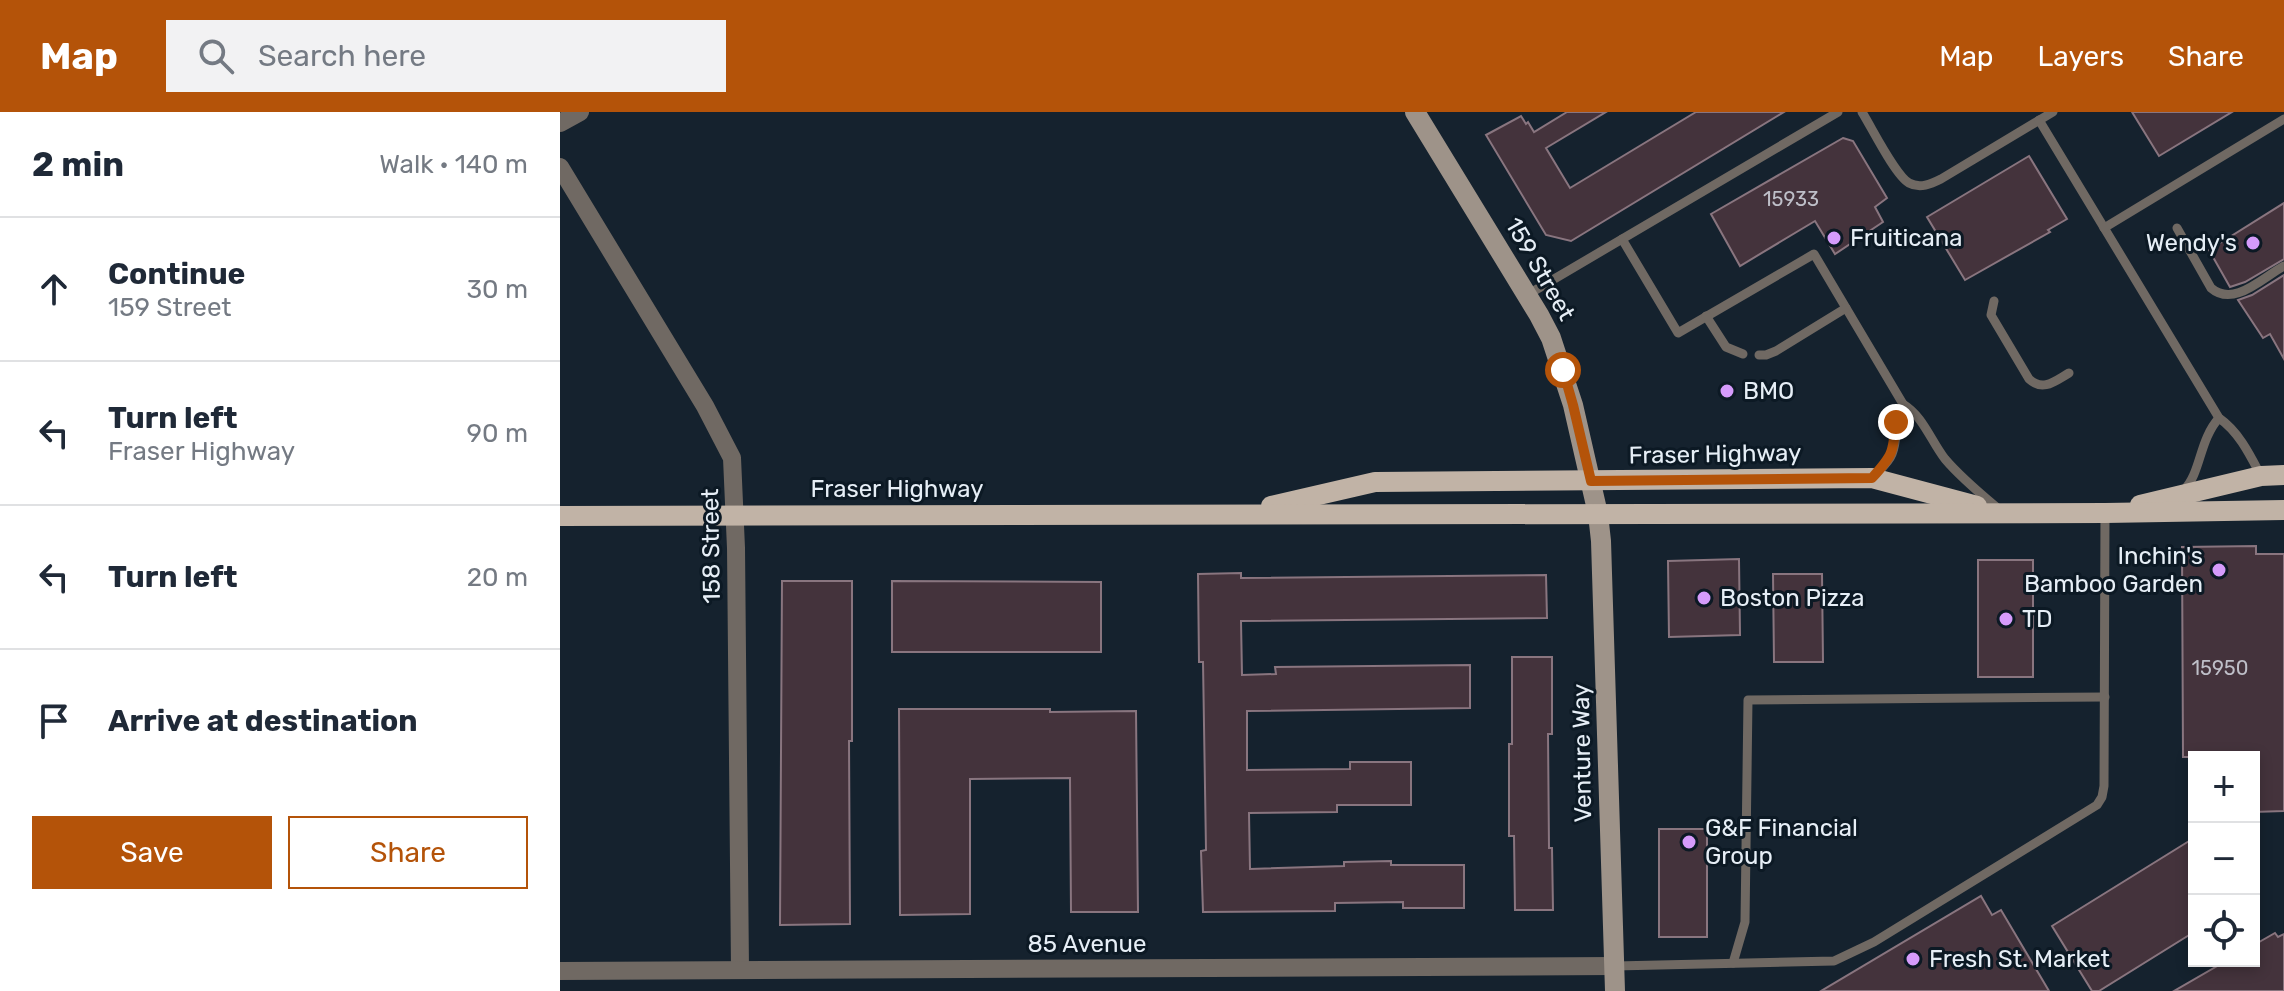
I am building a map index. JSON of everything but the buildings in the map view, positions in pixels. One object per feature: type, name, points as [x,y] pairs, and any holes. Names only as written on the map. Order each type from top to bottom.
[{"type":"main road","name":"Fraser Highway","points":[[2105,513],[2261,476],[2284,475]]},
{"type":"main road","name":"Fraser Highway","points":[[1234,514],[1375,482],[1872,478],[2004,513]]},
{"type":"main road","name":"Fraser Highway","points":[[560,516],[2284,510]]},
{"type":"street","points":[[560,123],[580,112]]},
{"type":"street","name":"159 Street","points":[[1415,112],[1551,338],[1573,405],[1598,514]]},
{"type":"street","name":"158 Street","points":[[560,167],[732,458],[740,970]]},
{"type":"street","name":"Venture Way","points":[[1598,514],[1602,558],[1615,991]]},
{"type":"street","name":"85 Avenue","points":[[560,971],[1615,966]]},
{"type":"lane","points":[[1527,295],[1838,112]]},
{"type":"lane","points":[[1862,112],[1901,175],[1911,184],[1920,186],[1941,179],[2053,112]]},
{"type":"lane","points":[[2104,228],[2284,119]]},
{"type":"lane","points":[[2039,120],[2219,418],[2240,439],[2261,476]]},
{"type":"lane","points":[[2177,228],[2211,288],[2225,297],[2238,293],[2284,266]]},
{"type":"lane","points":[[1622,239],[1678,333],[1814,254],[1903,404],[1913,411],[1936,447],[1962,478],[2004,513]]},
{"type":"lane","points":[[1994,301],[1991,315],[2029,379],[2035,384],[2048,385],[2069,373]]},
{"type":"lane","points":[[1759,355],[1776,351],[1846,308]]},
{"type":"lane","points":[[1706,316],[1726,347],[1743,354]]},
{"type":"lane","points":[[1872,478],[1892,455],[1896,418],[1903,404]]},
{"type":"lane","points":[[2178,495],[2189,485],[2209,429],[2219,418]]},
{"type":"lane","points":[[1615,966],[1834,961],[1850,956],[2100,802],[2103,792],[2105,697],[2105,513]]},
{"type":"lane","points":[[1733,963],[1745,922],[1748,700],[2105,697]]},
{"type":"place","name":"Fruiticana","points":[[1834,238]]},
{"type":"place","name":"Wendy's","points":[[2253,243]]},
{"type":"place","name":"BMO","points":[[1727,391]]},
{"type":"place","name":"Inchin's Bamboo Garden","points":[[2219,570]]},
{"type":"place","name":"Boston Pizza","points":[[1704,598]]},
{"type":"place","name":"TD","points":[[2006,619]]},
{"type":"place","name":"G&F Financial Group","points":[[1689,842]]},
{"type":"place","name":"Fresh St. Market","points":[[1913,959]]},
{"type":"route","points":[[1563,370],[1591,481],[1872,478],[1892,455],[1896,422]]}]
